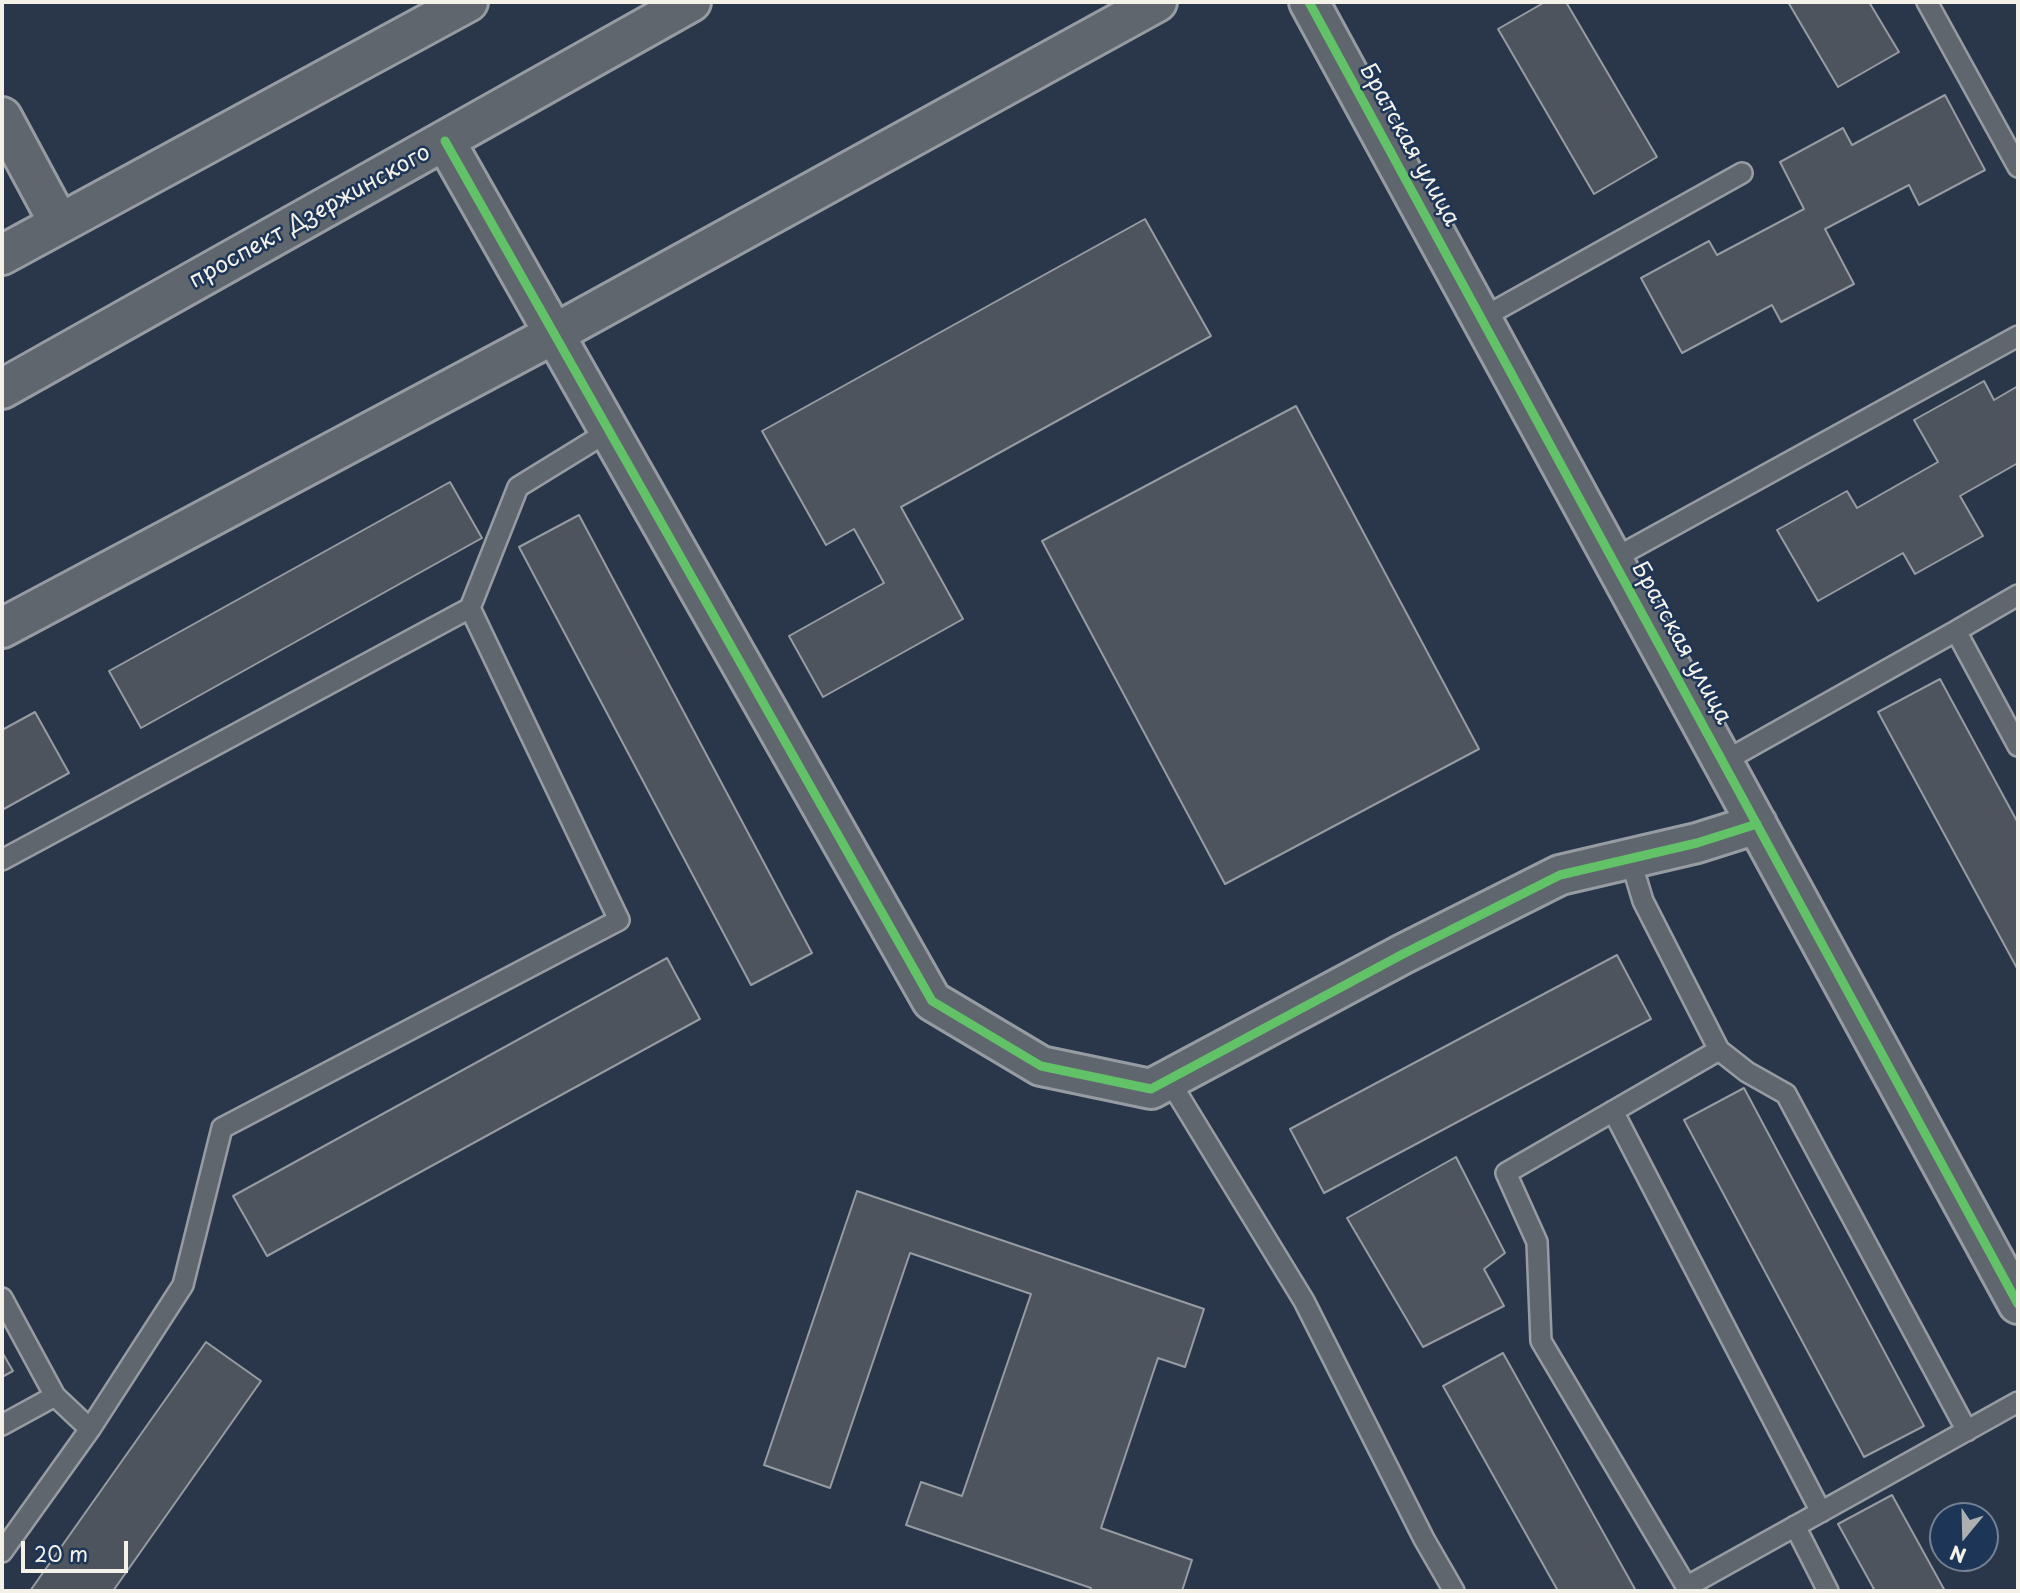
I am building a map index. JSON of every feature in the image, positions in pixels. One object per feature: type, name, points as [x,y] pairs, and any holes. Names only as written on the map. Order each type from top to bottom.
[{"type":"street","points":[[2,255],[468,2]]},
{"type":"street","name":"проспект Дзержинского","points":[[2,389],[691,2]]},
{"type":"street","points":[[2,628],[554,334],[1157,2]]},
{"type":"street","name":"Братская улица","points":[[1309,2],[2018,1304]]},
{"type":"street","points":[[2,117],[59,223]]},
{"type":"street","points":[[445,141],[932,1001],[1041,1066],[1151,1089],[1559,874],[1697,843],[1757,824]]},
{"type":"lane","points":[[1927,2],[2018,167]]},
{"type":"lane","points":[[1482,318],[1742,173]]},
{"type":"lane","points":[[1613,559],[2018,336]]},
{"type":"lane","points":[[2,860],[470,608],[518,487],[609,431]]},
{"type":"lane","points":[[1723,762],[2018,595]]},
{"type":"lane","points":[[2,1552],[90,1429],[183,1285],[222,1128],[619,920],[470,608]]},
{"type":"lane","points":[[1955,631],[2018,746]]},
{"type":"lane","points":[[1630,858],[1643,901],[1719,1051],[1747,1072],[1786,1094],[1966,1431]]},
{"type":"lane","points":[[1719,1051],[1506,1173],[1537,1242],[1541,1341],[1688,1589],[2018,1402]]},
{"type":"lane","points":[[1169,1080],[1304,1301],[1424,1539],[1454,1591]]},
{"type":"lane","points":[[1613,1111],[1821,1512]]},
{"type":"lane","points":[[2,1298],[55,1396],[90,1429]]},
{"type":"lane","points":[[2,1425],[55,1396]]},
{"type":"lane","points":[[1795,1526],[1828,1591]]},
{"type":"building","points":[[1545,2],[1566,2],[1657,157],[1594,194],[1498,29]]},
{"type":"building","points":[[1788,2],[1869,2],[1899,52],[1838,87]]},
{"type":"building","points":[[1945,95],[1985,170],[1919,205],[1909,185],[1825,229],[1854,284],[1781,322],[1772,305],[1682,353],[1641,278],[1709,241],[1717,255],[1804,209],[1780,162],[1843,128],[1852,145]]},
{"type":"building","points":[[1145,219],[1211,336],[901,507],[963,619],[823,697],[789,636],[884,583],[854,529],[826,545],[762,431]]},
{"type":"building","points":[[1984,381],[1994,400],[2018,386],[2018,463],[1960,496],[1983,536],[1915,574],[1903,553],[1818,601],[1777,530],[1847,491],[1857,508],[1938,462],[1914,420]]},
{"type":"building","points":[[1296,406],[1479,749],[1225,884],[1042,541]]},
{"type":"building","points":[[450,482],[482,538],[141,728],[109,671]]},
{"type":"building","points":[[579,515],[812,953],[751,985],[519,547]]},
{"type":"building","points":[[1940,679],[2018,823],[2018,970],[1878,712]]},
{"type":"building","points":[[35,712],[69,773],[2,810],[2,730]]},
{"type":"building","points":[[1617,955],[1651,1019],[1324,1193],[1290,1129]]},
{"type":"building","points":[[667,958],[700,1019],[267,1256],[233,1196]]},
{"type":"building","points":[[1744,1088],[1924,1426],[1864,1457],[1684,1120]]},
{"type":"building","points":[[1456,1157],[1505,1253],[1484,1269],[1504,1306],[1423,1347],[1347,1218]]},
{"type":"building","points":[[857,1191],[1204,1309],[1185,1367],[1158,1358],[1101,1528],[1192,1560],[1182,1591],[1090,1591],[1091,1588],[906,1525],[921,1482],[962,1496],[1031,1294],[910,1253],[830,1488],[764,1465]]},
{"type":"building","points":[[206,1342],[261,1381],[113,1591],[30,1591]]},
{"type":"building","points":[[2,1352],[13,1371],[2,1377]]},
{"type":"building","points":[[1503,1353],[1636,1591],[1558,1591],[1443,1386]]},
{"type":"building","points":[[1892,1495],[1929,1562],[1929,1572],[1935,1572],[1945,1591],[1875,1591],[1838,1524]]},
{"type":"cycle path","points":[[1309,2],[2018,1304]]},
{"type":"cycle path","points":[[445,141],[932,1001],[1041,1066],[1151,1089],[1403,954],[1560,875],[1697,843],[1757,824]]}]
